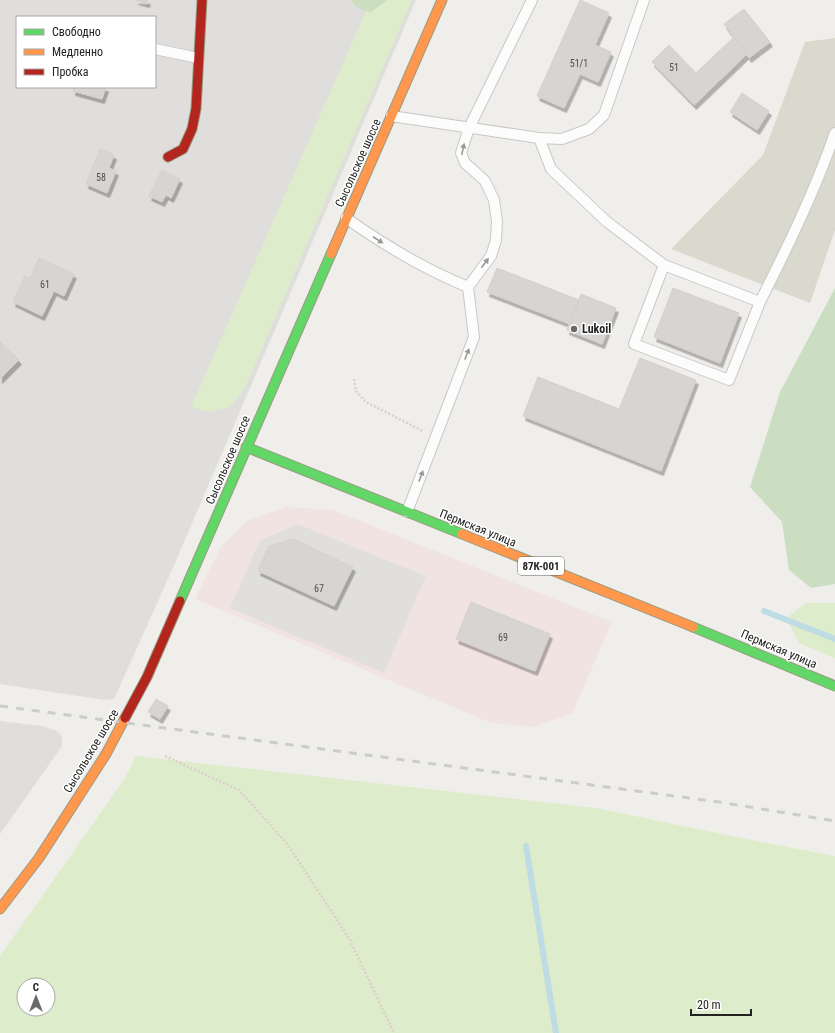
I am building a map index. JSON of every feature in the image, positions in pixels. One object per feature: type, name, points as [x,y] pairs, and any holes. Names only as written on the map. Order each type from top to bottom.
[{"type":"main road","points":[[168,157],[183,149],[192,129],[196,109],[202,0]]},
{"type":"main road","name":"Сысольское шоссе","points":[[0,909],[39,858],[106,754],[147,677],[442,0]]},
{"type":"main road","name":"Пермская улица","points":[[246,447],[734,643],[835,686]]},
{"type":"lane","points":[[407,512],[474,337],[468,287],[491,256],[496,240],[497,221],[494,200],[485,181],[464,163],[460,153],[469,128],[532,0]]},
{"type":"lane","points":[[391,116],[539,138],[562,139],[589,129],[604,115],[644,0]]},
{"type":"lane","points":[[156,49],[198,58]]},
{"type":"lane","points":[[664,265],[634,344],[729,380],[760,302],[794,234],[823,168],[835,133]]},
{"type":"lane","points":[[539,138],[552,169],[606,221],[664,265],[760,302]]},
{"type":"lane","points":[[346,218],[385,245],[441,276],[468,287]]},
{"type":"path","points":[[354,379],[356,391],[366,402],[436,438]]},
{"type":"path","points":[[165,756],[239,790],[288,845],[350,940],[394,1033]]},
{"type":"shaded area","points":[[0,0],[416,0],[172,570],[114,699],[105,700],[0,684]]},
{"type":"shaded area","points":[[835,38],[835,230],[810,303],[671,249],[763,155],[805,42]]},
{"type":"shaded area","points":[[286,507],[333,510],[612,622],[572,714],[533,727],[491,723],[195,599],[221,546],[247,521]]},
{"type":"shaded area","points":[[298,524],[426,576],[384,673],[230,608],[260,540]]},
{"type":"shaded area","points":[[0,721],[42,726],[57,731],[62,736],[62,746],[0,834]]},
{"type":"green space","points":[[351,0],[387,0],[371,12],[357,7]]},
{"type":"green space","points":[[371,0],[412,0],[245,388],[230,407],[209,412],[191,407]]},
{"type":"green space","points":[[835,288],[835,584],[811,588],[789,570],[782,522],[750,487],[780,392]]},
{"type":"green space","points":[[806,603],[835,603],[835,658],[799,643],[786,618]]},
{"type":"green space","points":[[136,756],[596,808],[835,856],[835,1033],[0,1033],[0,956],[125,778]]},
{"type":"building","points":[[136,0],[148,0],[147,3]]},
{"type":"building","points":[[580,0],[609,13],[595,45],[611,52],[598,82],[580,74],[564,108],[537,96]]},
{"type":"building","points":[[744,9],[770,42],[749,58],[724,24]]},
{"type":"building","points":[[734,37],[747,54],[694,105],[652,62],[669,45],[696,73]]},
{"type":"building","points":[[74,88],[106,88],[102,99],[73,91]]},
{"type":"building","points":[[742,93],[769,111],[757,130],[730,112]]},
{"type":"building","points":[[100,149],[114,155],[109,168],[116,171],[107,193],[86,184]]},
{"type":"building","points":[[162,170],[180,179],[171,198],[166,195],[162,202],[149,196]]},
{"type":"building","points":[[39,258],[74,274],[64,296],[54,291],[42,316],[13,302],[25,276],[30,278]]},
{"type":"building","points":[[497,268],[579,300],[570,324],[487,292]]},
{"type":"building","points":[[673,288],[739,313],[720,363],[654,337]]},
{"type":"building","points":[[581,294],[616,308],[602,344],[567,330]]},
{"type":"building","points":[[0,342],[19,360],[0,379]]},
{"type":"building","points":[[640,358],[696,380],[661,471],[523,416],[538,377],[619,409]]},
{"type":"building","points":[[293,539],[353,567],[334,606],[258,571],[269,546]]},
{"type":"building","points":[[471,602],[550,634],[535,671],[456,639]]},
{"type":"building","points":[[156,699],[168,706],[160,719],[148,712]]},
{"type":"waterway","points":[[764,611],[835,639]]},
{"type":"waterway","points":[[526,846],[556,1033]]},
{"type":"railway","points":[[0,706],[719,802],[835,821]]},
{"type":"traffic: fast","points":[[180,601],[331,254]]},
{"type":"traffic: fast","points":[[246,447],[462,534]]},
{"type":"traffic: fast","points":[[693,627],[835,686]]},
{"type":"traffic: slow","points":[[331,254],[442,0]]},
{"type":"traffic: slow","points":[[462,534],[693,627]]},
{"type":"traffic: slow","points":[[0,909],[39,858],[106,754],[125,718]]},
{"type":"traffic: jam","points":[[168,157],[183,149],[192,129],[196,109],[202,0]]},
{"type":"traffic: jam","points":[[125,718],[147,677],[180,601]]},
{"type":"place","name":"Lukoil","points":[[574,329]]}]
